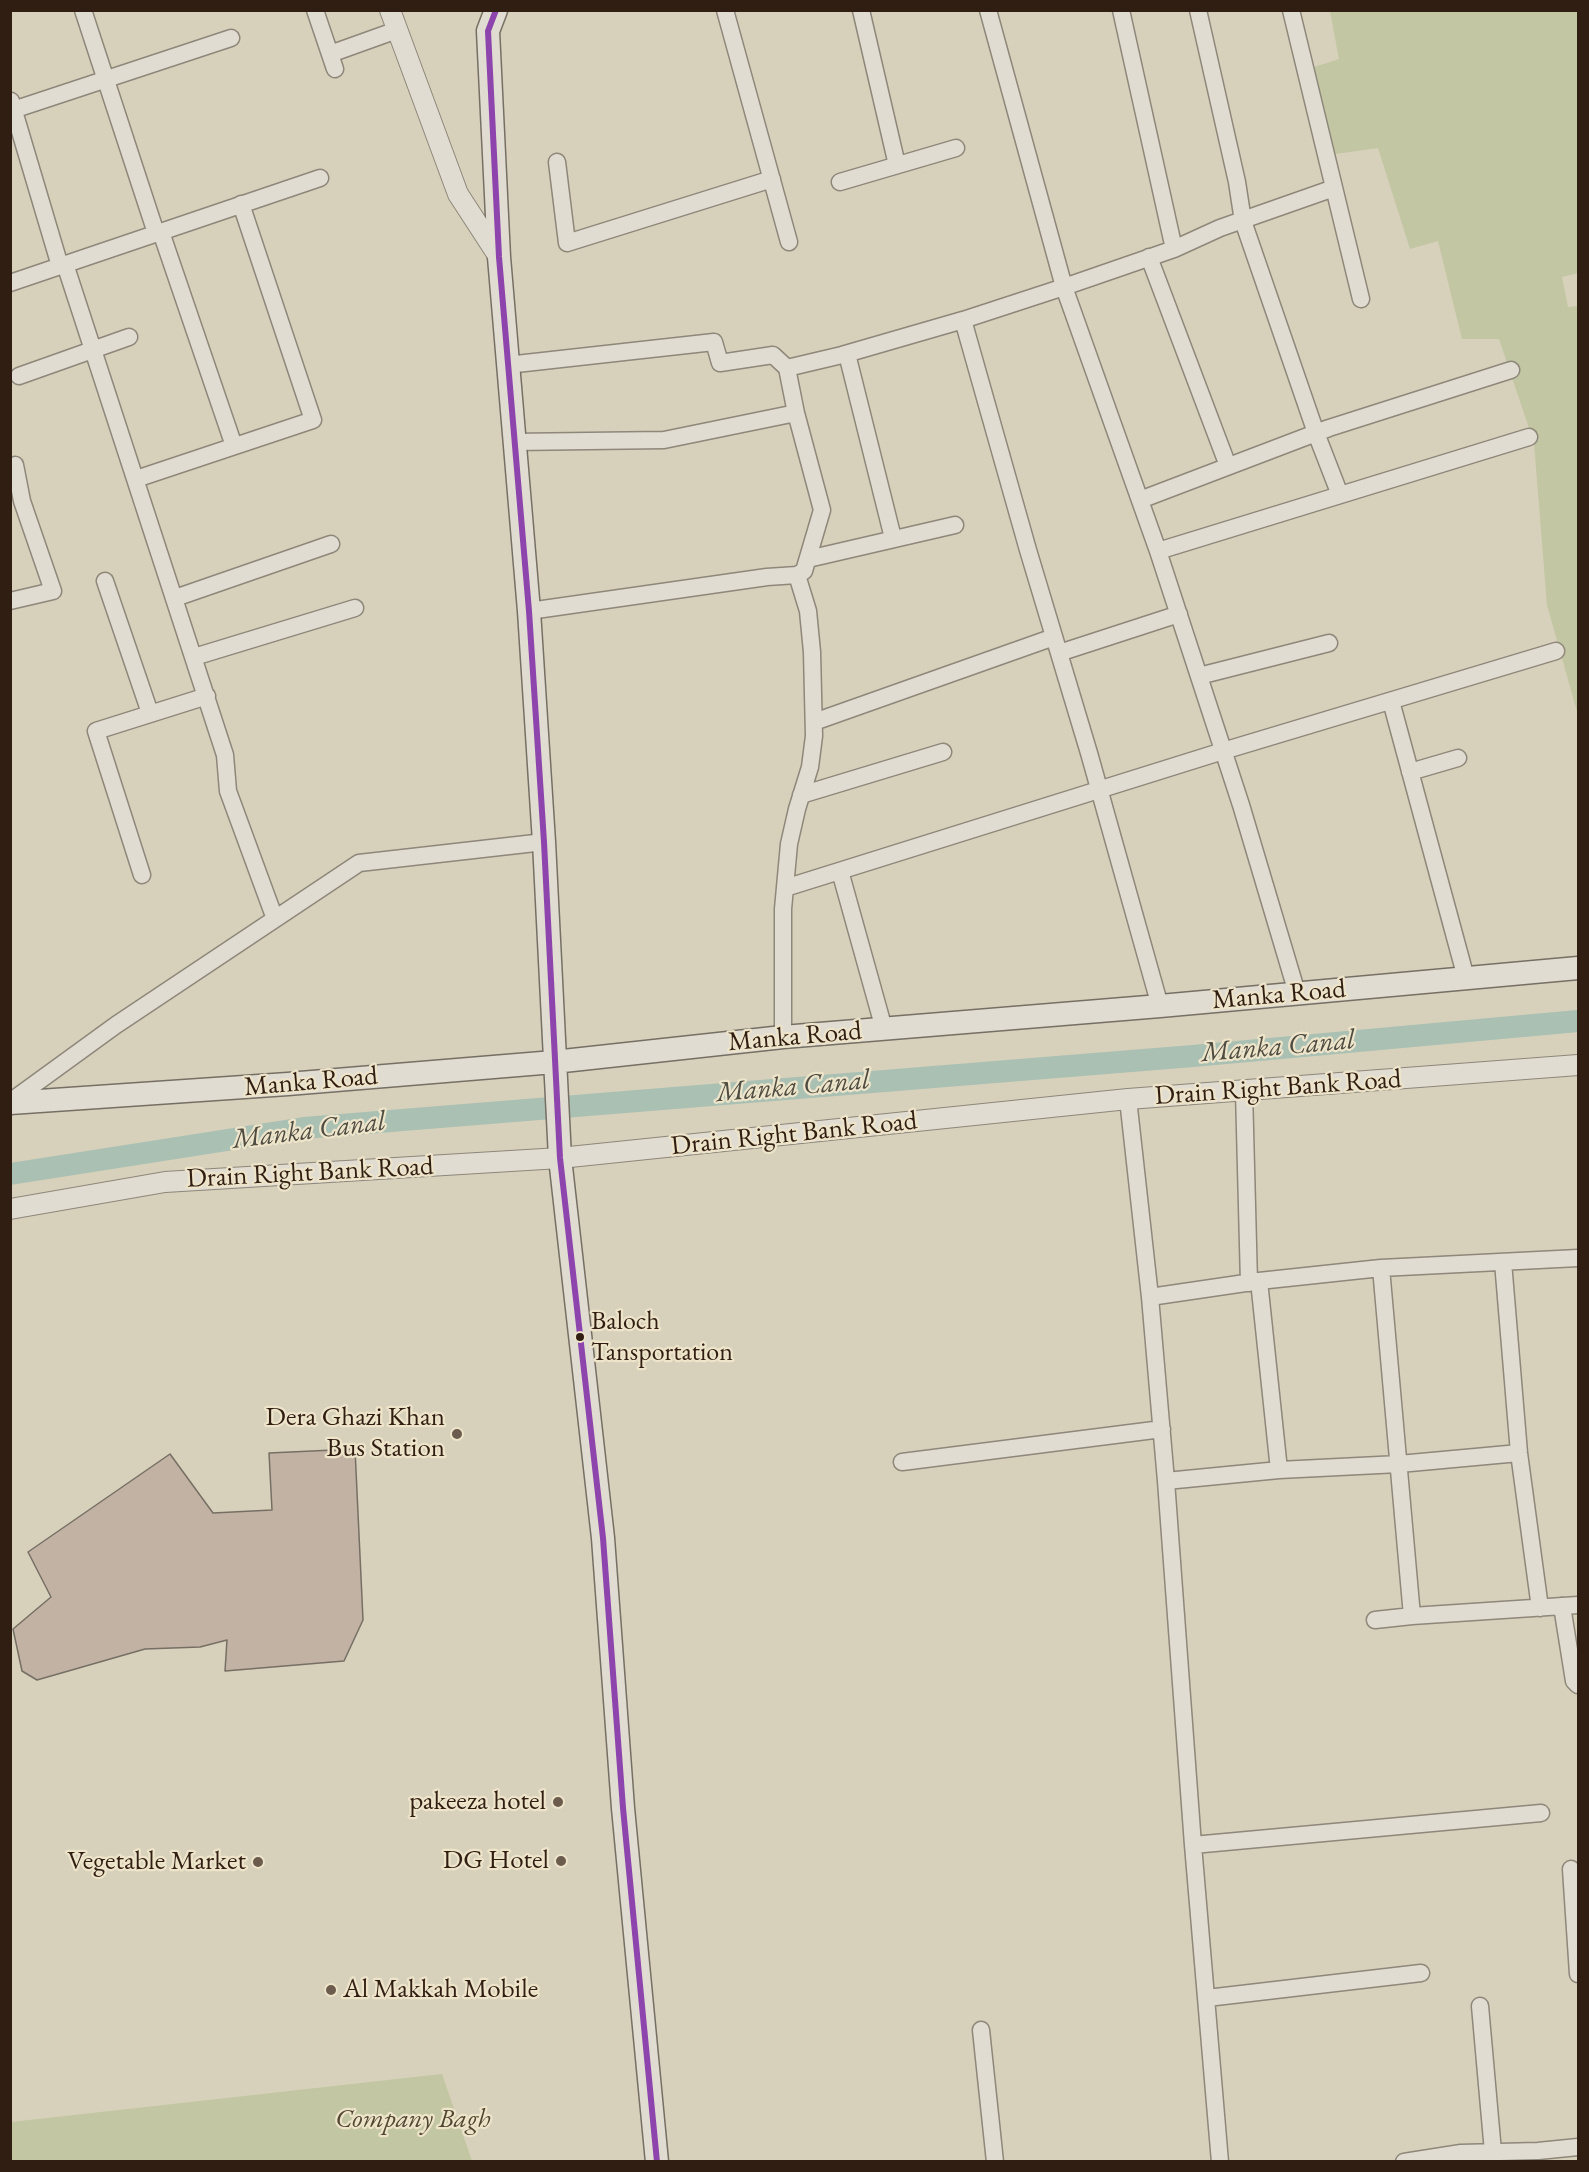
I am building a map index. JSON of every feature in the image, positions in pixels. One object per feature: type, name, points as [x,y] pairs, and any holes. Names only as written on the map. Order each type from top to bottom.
[{"type":"main road","points":[[496,10],[488,31],[499,257],[529,611],[544,842],[560,1158],[603,1538],[623,1808],[657,2162]]},
{"type":"main road","name":"Manka Road","points":[[10,1103],[288,1084],[554,1062],[783,1037],[1578,968]]},
{"type":"street","points":[[83,10],[105,80],[234,446]]},
{"type":"street","points":[[315,10],[333,61],[397,30]]},
{"type":"street","points":[[390,10],[458,194],[499,257]]},
{"type":"street","points":[[725,10],[789,242]]},
{"type":"street","points":[[861,10],[897,165]]},
{"type":"street","points":[[988,10],[1064,287],[1179,614],[1242,805],[1297,993]]},
{"type":"street","points":[[1121,10],[1174,249]]},
{"type":"street","points":[[1198,10],[1237,182],[1243,221],[1316,433],[1340,495]]},
{"type":"street","points":[[1291,10],[1361,299]]},
{"type":"street","points":[[231,38],[105,80],[12,105],[207,696],[225,755],[228,791],[275,919]]},
{"type":"street","points":[[840,182],[956,148]]},
{"type":"street","points":[[557,162],[567,243],[772,179]]},
{"type":"street","points":[[10,283],[320,178]]},
{"type":"street","points":[[787,368],[847,354],[1064,287],[1174,249],[1220,228],[1334,188]]},
{"type":"street","points":[[136,479],[313,420],[241,204]]},
{"type":"street","points":[[1149,257],[1228,466]]},
{"type":"street","points":[[963,320],[1160,1006]]},
{"type":"street","points":[[19,376],[129,337]]},
{"type":"street","points":[[507,365],[714,342],[720,363],[773,355],[787,368],[796,413],[822,510],[804,571],[797,575],[767,577],[529,611]]},
{"type":"street","points":[[847,354],[893,538]]},
{"type":"street","points":[[1140,500],[1316,433],[1511,370]]},
{"type":"street","points":[[513,442],[664,440],[796,413]]},
{"type":"street","points":[[1158,551],[1529,437]]},
{"type":"street","points":[[10,601],[53,591],[16,503],[15,465]]},
{"type":"street","points":[[808,559],[955,525]]},
{"type":"street","points":[[175,598],[331,544]]},
{"type":"street","points":[[783,1037],[783,909],[789,844],[810,767],[814,736],[808,611],[797,575]]},
{"type":"street","points":[[105,581],[150,713]]},
{"type":"street","points":[[194,657],[355,608]]},
{"type":"street","points":[[814,722],[1057,645],[1179,614]]},
{"type":"street","points":[[1199,676],[1329,643]]},
{"type":"street","points":[[785,888],[1223,751],[1556,651]]},
{"type":"street","points":[[142,875],[96,731],[207,696]]},
{"type":"street","points":[[1391,701],[1466,978]]},
{"type":"street","points":[[801,795],[943,752]]},
{"type":"street","points":[[1410,772],[1458,758]]},
{"type":"street","points":[[10,1103],[116,1025],[359,863],[544,842]]},
{"type":"street","points":[[840,871],[884,1029]]},
{"type":"street","name":"Drain Right Bank Road","points":[[10,1209],[165,1182],[560,1158],[1128,1099],[1578,1065]]},
{"type":"street","points":[[1244,1091],[1254,1282],[1279,1470]]},
{"type":"street","points":[[1128,1099],[1162,1429],[1193,1845],[1221,2162]]},
{"type":"street","points":[[1150,1297],[1254,1282],[1381,1268],[1578,1258]]},
{"type":"street","points":[[1503,1262],[1519,1453],[1540,1608]]},
{"type":"street","points":[[1381,1268],[1412,1616]]},
{"type":"street","points":[[902,1462],[1162,1429]]},
{"type":"street","points":[[1166,1481],[1279,1470],[1399,1464],[1519,1453]]},
{"type":"street","points":[[1375,1620],[1570,1606],[1574,1681],[1578,1685]]},
{"type":"street","points":[[1193,1845],[1541,1813]]},
{"type":"street","points":[[1571,1869],[1578,1974]]},
{"type":"street","points":[[1207,1998],[1420,1973]]},
{"type":"street","points":[[1480,2006],[1494,2152]]},
{"type":"street","points":[[981,2030],[995,2162]]},
{"type":"street","points":[[1404,2162],[1461,2153],[1538,2151],[1578,2147]]},
{"type":"green space","points":[[1330,11],[1578,11],[1578,273],[1562,277],[1568,307],[1578,306],[1578,715],[1547,605],[1534,443],[1499,339],[1462,339],[1438,241],[1410,249],[1378,148],[1335,154],[1305,70],[1339,59]]},
{"type":"green space","name":"Company Bagh","points":[[442,2074],[472,2161],[11,2161],[11,2122]]},
{"type":"building","points":[[355,1449],[363,1620],[344,1661],[225,1671],[227,1640],[200,1647],[145,1649],[37,1680],[22,1671],[13,1629],[51,1597],[28,1552],[170,1454],[213,1513],[272,1510],[269,1453]]},
{"type":"waterway","name":"Manka Canal","points":[[10,1174],[304,1128],[1193,1056],[1578,1021]]},
{"type":"transit line","points":[[496,10],[488,31],[499,257],[529,611],[544,842],[560,1158],[603,1538],[623,1808],[657,2162]]},
{"type":"place","name":"Baloch Tansportation","points":[[580,1337]]},
{"type":"place","name":"Dera Ghazi Khan Bus Station","points":[[457,1434]]},
{"type":"place","name":"pakeeza hotel","points":[[558,1802]]},
{"type":"place","name":"DG Hotel","points":[[561,1861]]},
{"type":"place","name":"Vegetable Market","points":[[258,1862]]},
{"type":"place","name":"Al Makkah Mobile","points":[[331,1990]]}]
